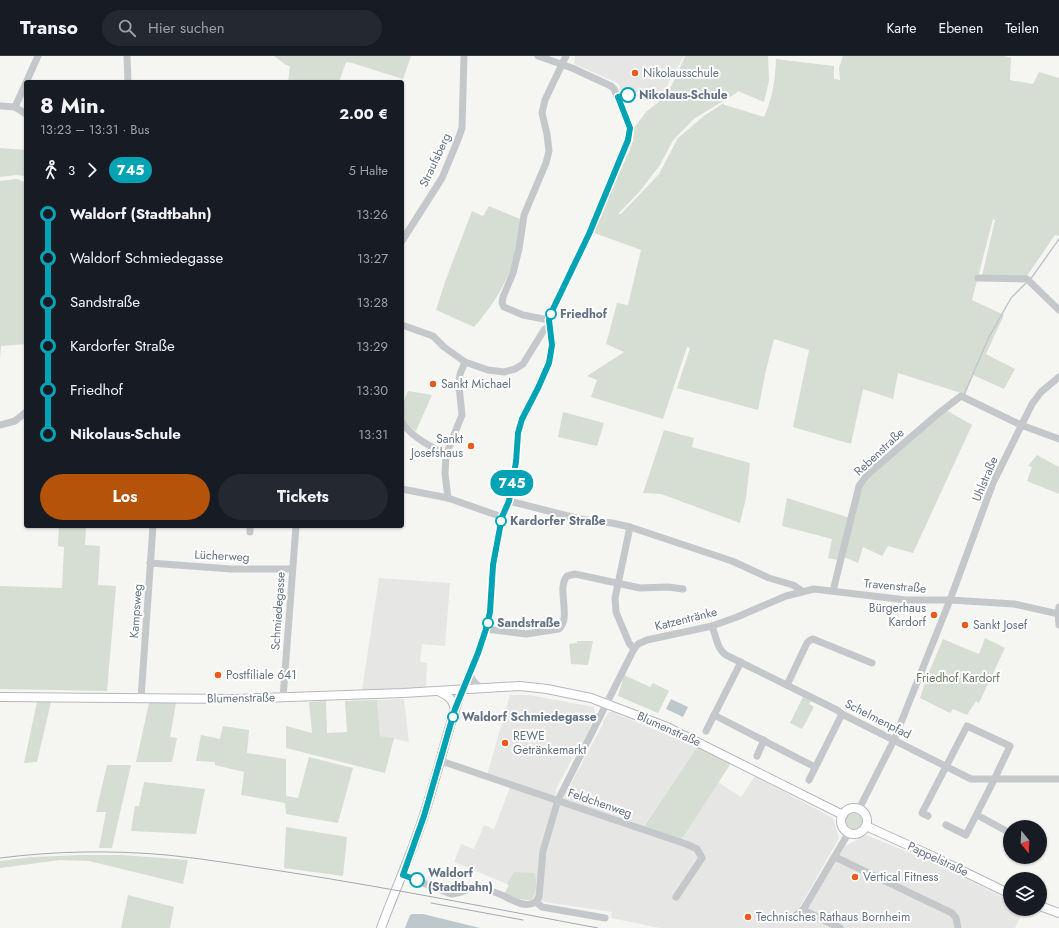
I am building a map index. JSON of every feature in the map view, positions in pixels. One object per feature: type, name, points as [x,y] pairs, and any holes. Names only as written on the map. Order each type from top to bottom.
[{"type":"main road","name":"Blumenstraße","points":[[0,697],[283,698],[439,692],[482,688],[533,687],[578,694],[667,726],[843,815]]},
{"type":"main road","points":[[381,928],[403,875],[424,816],[462,689]]},
{"type":"main road","points":[[439,692],[447,695],[453,701],[455,709]]},
{"type":"main road","points":[[849,809],[859,809],[863,811],[866,816],[866,826],[858,833],[849,832],[842,825],[843,815],[849,809]]},
{"type":"main road","name":"Pappelstraße","points":[[866,826],[1003,891]]},
{"type":"main road","points":[[1047,909],[1059,913]]},
{"type":"street","points":[[27,80],[38,56]]},
{"type":"street","points":[[128,56],[128,80]]},
{"type":"street","name":"Straufsberg","points":[[404,238],[442,178],[462,128],[464,56]]},
{"type":"street","points":[[404,326],[433,336],[444,347],[465,362],[488,370],[504,372],[515,369],[523,364],[549,323],[552,311],[589,234],[628,140],[630,128],[612,86],[538,56]]},
{"type":"street","points":[[549,323],[504,307],[502,297],[513,272],[519,249],[524,215],[546,163],[549,151],[548,134],[542,113],[546,100],[566,56]]},
{"type":"street","points":[[15,107],[24,87]]},
{"type":"street","points":[[0,106],[15,107],[24,113]]},
{"type":"street","points":[[978,278],[1027,279],[1059,310]]},
{"type":"street","points":[[462,689],[470,673],[486,629],[490,612],[493,565],[502,517],[509,501],[516,462],[518,433],[522,419],[549,363],[552,345],[549,323]]},
{"type":"street","points":[[448,498],[445,474],[446,455],[462,415],[459,386],[460,374],[465,362]]},
{"type":"street","name":"Uhlstraße","points":[[859,809],[894,740],[950,600],[993,483],[1032,404],[1041,392],[1059,377]]},
{"type":"street","name":"Rebenstraße","points":[[833,591],[859,486],[867,475],[938,413],[962,396],[1021,425]]},
{"type":"street","points":[[0,425],[15,421],[24,414]]},
{"type":"street","points":[[404,425],[413,435],[446,455]]},
{"type":"street","points":[[1021,425],[1059,439]]},
{"type":"street","points":[[404,489],[448,498],[502,517]]},
{"type":"street","points":[[509,501],[580,519],[612,522],[630,527],[615,598],[616,612],[628,643],[634,649],[558,800],[543,851],[538,897],[536,902]]},
{"type":"street","name":"Travenstraße","points":[[630,527],[736,562],[769,578],[793,585],[802,591],[814,589],[906,600],[950,600],[1014,604],[1059,612]]},
{"type":"street","name":"Kampsweg","points":[[141,698],[153,528]]},
{"type":"street","name":"Schmiedegasse","points":[[283,698],[296,528]]},
{"type":"street","name":"Lücherweg","points":[[150,563],[231,569],[292,569]]},
{"type":"street","points":[[486,629],[526,634],[556,630],[562,626],[564,621],[564,583],[568,576],[576,574],[640,588],[668,587],[683,589]]},
{"type":"street","name":"Katzentränke","points":[[634,649],[638,644],[647,640],[712,626],[802,591]]},
{"type":"street","points":[[1059,612],[1059,626]]},
{"type":"street","name":"Schelmenpfad","points":[[712,626],[722,652],[971,779],[1059,779]]},
{"type":"street","points":[[787,685],[807,643],[813,639],[872,663]]},
{"type":"street","points":[[706,731],[741,662]]},
{"type":"street","points":[[470,673],[471,679],[474,683],[482,688]]},
{"type":"street","points":[[808,780],[842,714]]},
{"type":"street","points":[[714,715],[815,767]]},
{"type":"street","points":[[928,816],[922,813],[967,726],[1010,746],[966,835],[946,825]]},
{"type":"street","points":[[757,756],[764,740]]},
{"type":"street","name":"Feldchenweg","points":[[441,761],[697,849],[702,858],[676,897]]},
{"type":"street","points":[[977,815],[1003,829]]},
{"type":"street","points":[[791,919],[803,910],[849,832]]},
{"type":"street","points":[[835,857],[952,913],[956,918],[958,928]]},
{"type":"street","points":[[403,875],[451,894],[458,894],[471,888],[493,892],[519,903],[531,904],[536,902]]},
{"type":"street","points":[[536,902],[542,907],[605,918]]},
{"type":"street","points":[[803,910],[840,928]]},
{"type":"shaded area","name":"Nikolausschule","points":[[575,56],[684,56],[662,94],[621,91],[618,83],[574,64]]},
{"type":"shaded area","points":[[379,578],[450,583],[445,646],[422,644],[420,662],[427,663],[426,688],[362,690]]},
{"type":"shaded area","points":[[510,695],[529,695],[594,707],[595,713],[589,730],[555,791],[557,792],[554,796],[550,797],[487,775]]},
{"type":"shaded area","points":[[404,699],[409,742],[380,736],[377,700]]},
{"type":"shaded area","points":[[671,699],[688,707],[683,717],[666,709]]},
{"type":"shaded area","points":[[609,712],[612,712],[697,747],[643,827],[684,836],[718,782],[741,797],[755,776],[833,818],[839,838],[800,907],[807,909],[845,846],[866,835],[935,863],[1003,897],[1003,916],[1021,916],[1015,928],[660,928],[611,918],[612,912],[523,900],[507,884],[454,862],[461,844],[474,849],[484,825],[494,829],[510,787],[560,804],[603,724],[603,721]]},
{"type":"shaded area","points":[[423,914],[480,928],[405,928],[410,915]]},
{"type":"green space","points":[[274,56],[411,56],[403,79],[346,62],[340,80],[288,80],[290,66],[286,65]]},
{"type":"green space","points":[[685,56],[768,56],[769,81],[764,102],[738,91],[695,118],[672,142],[660,165],[640,191],[618,214],[621,214],[659,174],[678,138],[704,116],[722,104],[764,117],[770,103],[773,89],[776,59],[834,66],[834,79],[840,80],[839,68],[843,56],[1004,56],[1011,58],[1010,80],[1033,84],[1039,72],[1059,78],[1059,236],[1055,235],[1027,276],[982,276],[995,220],[993,219],[972,300],[1004,315],[986,354],[1015,369],[1004,389],[973,375],[964,394],[898,373],[893,399],[863,389],[851,444],[793,427],[809,350],[774,339],[758,410],[677,388],[690,348],[687,347],[663,419],[591,397],[597,380],[587,376],[624,352],[606,344],[617,303],[628,305],[641,250],[592,232],[629,152],[633,141],[634,128],[646,112],[666,96]]},
{"type":"green space","points":[[0,148],[24,150],[24,176],[0,177]]},
{"type":"green space","points":[[17,179],[24,182],[24,344],[1,346],[0,358],[0,181]]},
{"type":"green space","points":[[489,206],[520,219],[518,242],[514,261],[500,291],[488,310],[474,327],[436,310],[472,211],[483,216]]},
{"type":"green space","points":[[408,391],[432,395],[416,431],[410,427],[404,419],[404,403]]},
{"type":"green space","points":[[946,410],[972,425],[913,553],[888,546],[882,556],[863,547],[858,563],[844,557],[837,560],[828,558],[832,539],[782,526],[787,498],[850,518],[862,487],[868,477]]},
{"type":"green space","points":[[563,412],[604,423],[597,446],[558,437]]},
{"type":"green space","points":[[664,430],[694,438],[692,447],[750,463],[746,498],[740,523],[661,494],[643,493]]},
{"type":"green space","points":[[1037,455],[1059,467],[1059,494],[1027,481],[1032,467],[1028,466]]},
{"type":"green space","points":[[59,528],[86,528],[85,545],[100,546],[98,585],[116,586],[107,691],[0,689],[0,586],[62,588],[64,547],[58,546]]},
{"type":"green space","name":"Friedhof Kardorf","points":[[985,638],[1005,648],[979,703],[976,701],[967,715],[953,709],[950,713],[920,698],[943,639],[979,654]]},
{"type":"green space","points":[[577,641],[593,641],[588,665],[571,664],[569,644],[577,643]]},
{"type":"green space","points":[[624,675],[650,687],[653,683],[669,691],[658,713],[618,696]]},
{"type":"green space","points":[[803,697],[811,701],[809,704],[814,707],[802,729],[790,723]]},
{"type":"green space","points":[[377,700],[380,736],[394,738],[385,773],[286,748],[286,726],[312,733],[309,702],[326,701],[327,733],[347,732],[345,701]]},
{"type":"green space","points":[[37,702],[51,702],[37,762],[24,763]]},
{"type":"green space","points":[[149,703],[176,703],[170,737],[177,738],[172,762],[136,762]]},
{"type":"green space","points":[[223,726],[249,730],[247,753],[286,759],[286,796],[298,798],[309,757],[353,768],[338,823],[286,814],[285,803],[241,795],[244,772],[215,765],[215,762],[196,761],[201,735],[220,739]]},
{"type":"green space","points":[[697,747],[731,763],[684,836],[681,839],[643,828]]},
{"type":"green space","points":[[107,765],[131,765],[112,848],[99,848],[106,812],[96,812]]},
{"type":"green space","points":[[144,782],[205,789],[196,834],[131,831],[135,806],[139,806]]},
{"type":"green space","points":[[850,811],[858,811],[863,816],[861,827],[858,829],[850,829],[845,824],[845,816]]},
{"type":"green space","points":[[286,827],[347,837],[343,876],[284,868]]},
{"type":"green space","points":[[122,855],[188,860],[183,884],[89,861],[60,860],[0,868],[0,861],[33,857]]},
{"type":"green space","points":[[514,872],[534,873],[536,887],[531,900],[524,900],[504,894],[509,885],[507,884]]},
{"type":"green space","points":[[128,895],[174,907],[170,928],[121,928]]},
{"type":"waterway","points":[[1030,280],[1059,239]]},
{"type":"waterway","points":[[964,395],[988,339],[1011,298],[1027,282]]},
{"type":"tram line","points":[[0,858],[83,852],[146,853],[182,857],[326,878],[598,928]]},
{"type":"tram line","points":[[431,903],[523,920]]},
{"type":"bus line","name":"745","points":[[417,880],[403,875],[424,816],[455,709],[478,653],[486,629],[490,612],[493,565],[502,517],[509,501],[516,462],[518,433],[522,419],[549,363],[552,345],[549,320],[552,311],[589,234],[630,135],[630,128],[618,97],[628,95]]},
{"type":"place","name":"Nikolausschule","points":[[635,73]]},
{"type":"place","name":"Nikolaus-Schule","points":[[628,95]]},
{"type":"place","name":"Friedhof","points":[[551,314]]},
{"type":"place","name":"Sankt Michael","points":[[433,384]]},
{"type":"place","name":"Sankt Josefshaus","points":[[471,446]]},
{"type":"place","name":"Kardorfer Straße","points":[[501,521]]},
{"type":"place","name":"Bürgerhaus Kardorf","points":[[934,615]]},
{"type":"place","name":"Sandstraße","points":[[488,623]]},
{"type":"place","name":"Sankt Josef","points":[[965,625]]},
{"type":"place","name":"Postfiliale 641","points":[[218,675]]},
{"type":"place","name":"Waldorf Schmiedegasse","points":[[453,717]]},
{"type":"place","name":"REWE Getränkemarkt","points":[[505,743]]},
{"type":"place","name":"Vertical Fitness","points":[[855,877]]},
{"type":"place","name":"Waldorf (Stadtbahn)","points":[[417,880]]},
{"type":"place","name":"Technisches Rathaus Bornheim","points":[[748,917]]}]
